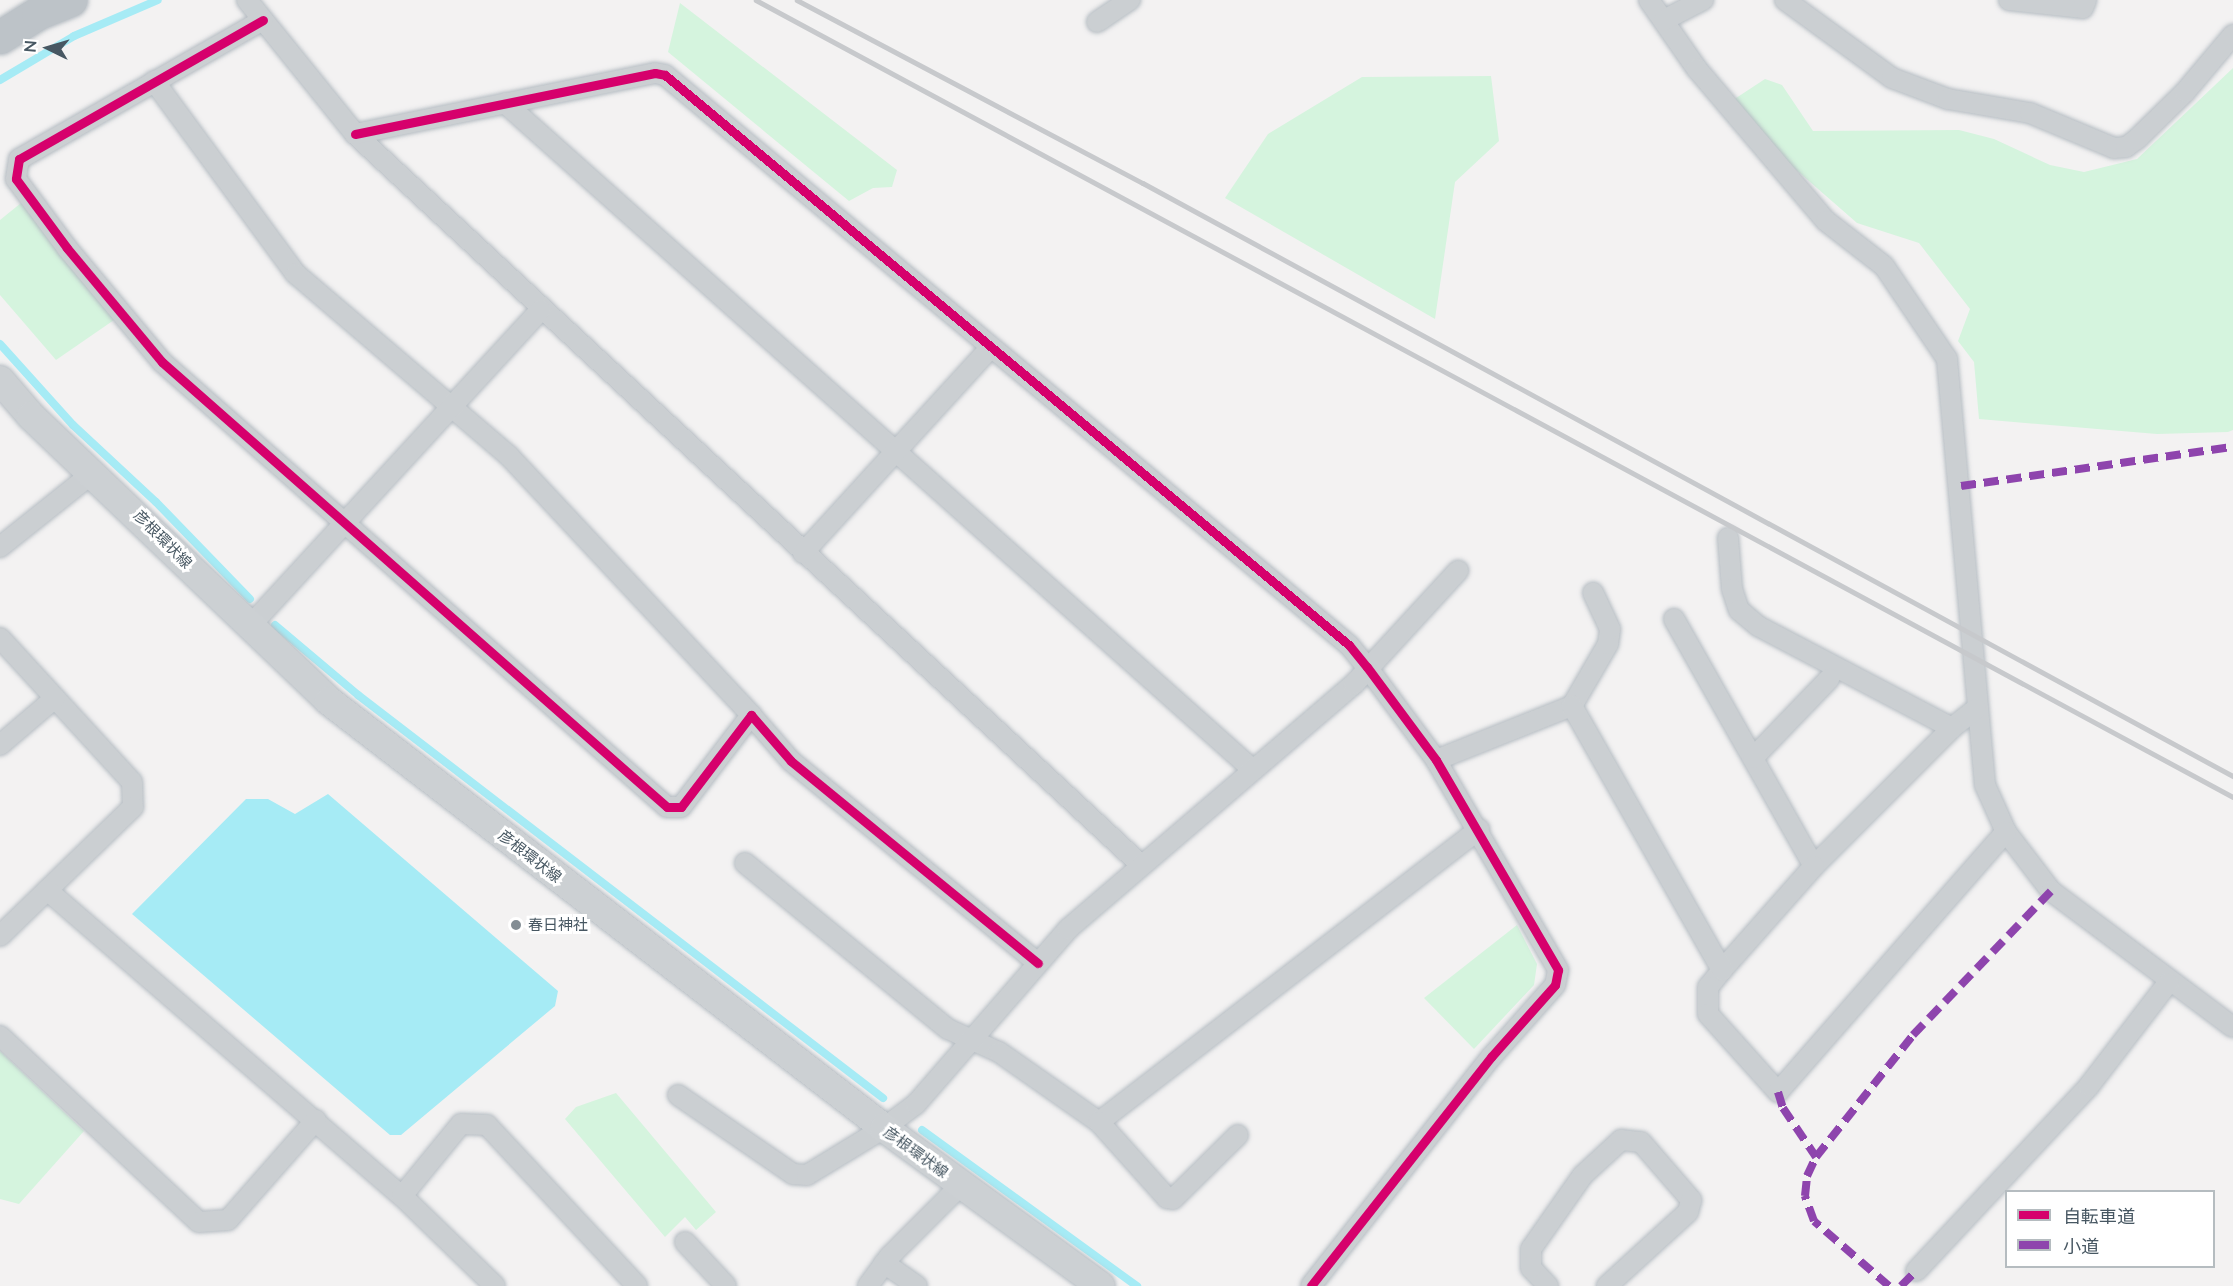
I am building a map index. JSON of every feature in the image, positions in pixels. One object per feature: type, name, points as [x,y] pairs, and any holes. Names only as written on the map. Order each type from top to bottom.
[{"type":"highway","points":[[0,37],[38,13],[71,0]]},
{"type":"main road","name":"彦根環状線","points":[[0,380],[31,416],[94,472],[249,627],[329,701],[884,1128],[1101,1286]]},
{"type":"street","points":[[247,0],[355,134],[541,310],[1141,865]]},
{"type":"street","points":[[1097,22],[1130,0]]},
{"type":"street","points":[[1649,0],[1749,134],[1826,221],[1884,266],[1947,359],[1961,480],[1976,709],[1985,785],[2006,832],[2051,891],[2168,982],[2233,1027]]},
{"type":"street","points":[[1664,20],[1703,0]]},
{"type":"street","points":[[1785,0],[1892,78],[1948,99],[2030,113],[2114,148],[2126,147],[2137,139],[2185,92],[2233,34]]},
{"type":"street","points":[[2008,0],[2083,8],[2086,0]]},
{"type":"street","points":[[263,20],[19,159],[16,179],[162,362],[667,807],[681,807],[752,716]]},
{"type":"street","points":[[355,134],[655,73],[666,75],[1349,645],[1436,760],[1479,829],[1558,970],[1555,986],[1491,1057],[1311,1286]]},
{"type":"street","points":[[154,81],[296,274],[508,456],[752,716],[791,761],[1038,963]]},
{"type":"street","points":[[505,103],[1253,770]]},
{"type":"street","points":[[249,627],[541,310]]},
{"type":"street","points":[[804,553],[992,347]]},
{"type":"street","points":[[0,547],[94,472]]},
{"type":"street","points":[[1728,538],[1732,589],[1739,610],[1758,626],[1952,728]]},
{"type":"street","points":[[678,1095],[793,1174],[807,1175],[884,1128],[916,1104],[974,1041],[1068,929],[1354,684],[1367,667],[1458,570]]},
{"type":"street","points":[[1436,760],[1572,706],[1608,644],[1610,629],[1593,593]]},
{"type":"street","points":[[1674,619],[1814,866]]},
{"type":"street","points":[[0,638],[132,782],[133,807],[0,936]]},
{"type":"street","points":[[1753,758],[1829,680]]},
{"type":"street","points":[[0,745],[56,698]]},
{"type":"street","points":[[1572,706],[1722,970]]},
{"type":"street","points":[[1976,709],[1952,728],[1814,866],[1722,970],[1708,987],[1708,1014],[1778,1092],[2006,832]]},
{"type":"street","points":[[1099,1122],[1479,829]]},
{"type":"street","points":[[745,863],[948,1029],[999,1052],[1099,1122],[1167,1198],[1173,1199],[1238,1135]]},
{"type":"street","points":[[47,890],[402,1196],[495,1286]]},
{"type":"street","points":[[1916,1271],[2090,1086],[2168,982]]},
{"type":"street","points":[[0,1036],[199,1222],[228,1220],[316,1120]]},
{"type":"street","points":[[402,1196],[461,1124],[487,1125],[637,1286]]},
{"type":"street","points":[[1548,1286],[1531,1268],[1531,1249],[1583,1175],[1621,1140],[1641,1143],[1691,1200],[1688,1212],[1606,1286]]},
{"type":"street","points":[[868,1286],[884,1263],[961,1185]]},
{"type":"street","points":[[684,1242],[726,1286]]},
{"type":"street","points":[[884,1263],[917,1286]]},
{"type":"green space","points":[[680,3],[897,170],[892,187],[873,188],[849,201],[668,52]]},
{"type":"green space","points":[[2233,68],[2233,430],[2228,432],[2157,434],[1979,419],[1974,362],[1958,341],[1970,309],[1919,243],[1857,223],[1786,161],[1733,100],[1765,79],[1782,85],[1813,131],[1959,130],[1994,139],[2050,165],[2084,172],[2137,159]]},
{"type":"green space","points":[[1491,76],[1499,141],[1455,182],[1435,319],[1225,198],[1268,134],[1362,77]]},
{"type":"green space","points":[[21,203],[114,320],[56,360],[0,295],[0,220]]},
{"type":"green space","points":[[1517,925],[1537,964],[1534,985],[1474,1049],[1424,998]]},
{"type":"green space","points":[[0,1051],[84,1131],[19,1204],[0,1199]]},
{"type":"green space","points":[[616,1093],[716,1212],[696,1230],[685,1217],[665,1237],[565,1119],[576,1107]]},
{"type":"water","points":[[328,794],[558,991],[555,1006],[401,1135],[390,1135],[132,914],[246,799],[268,799],[295,814]]},
{"type":"waterway","points":[[0,80],[74,36],[158,0]]},
{"type":"waterway","points":[[0,344],[73,425],[156,502],[250,599]]},
{"type":"waterway","points":[[275,625],[358,695],[883,1098]]},
{"type":"waterway","points":[[922,1130],[1137,1286]]},
{"type":"railway","points":[[756,0],[2233,797]]},
{"type":"railway","points":[[797,0],[1143,183],[2233,776]]},
{"type":"marked path","points":[[1961,486],[2233,447]]},
{"type":"marked path","points":[[1889,1286],[1814,1221],[1805,1196],[1807,1176],[1816,1157],[1913,1035],[2051,891]]},
{"type":"marked path","points":[[1778,1092],[1783,1108],[1816,1157]]},
{"type":"marked path","points":[[1901,1286],[1916,1271]]},
{"type":"cycle path","points":[[263,20],[19,159],[16,179],[67,248],[162,362],[667,807],[681,807],[751,715],[791,761],[1038,963]]},
{"type":"cycle path","points":[[355,134],[655,73],[665,75],[1349,645],[1436,760],[1558,970],[1555,985],[1491,1057],[1311,1286]]},
{"type":"place","name":"春日神社","points":[[516,925]]}]
